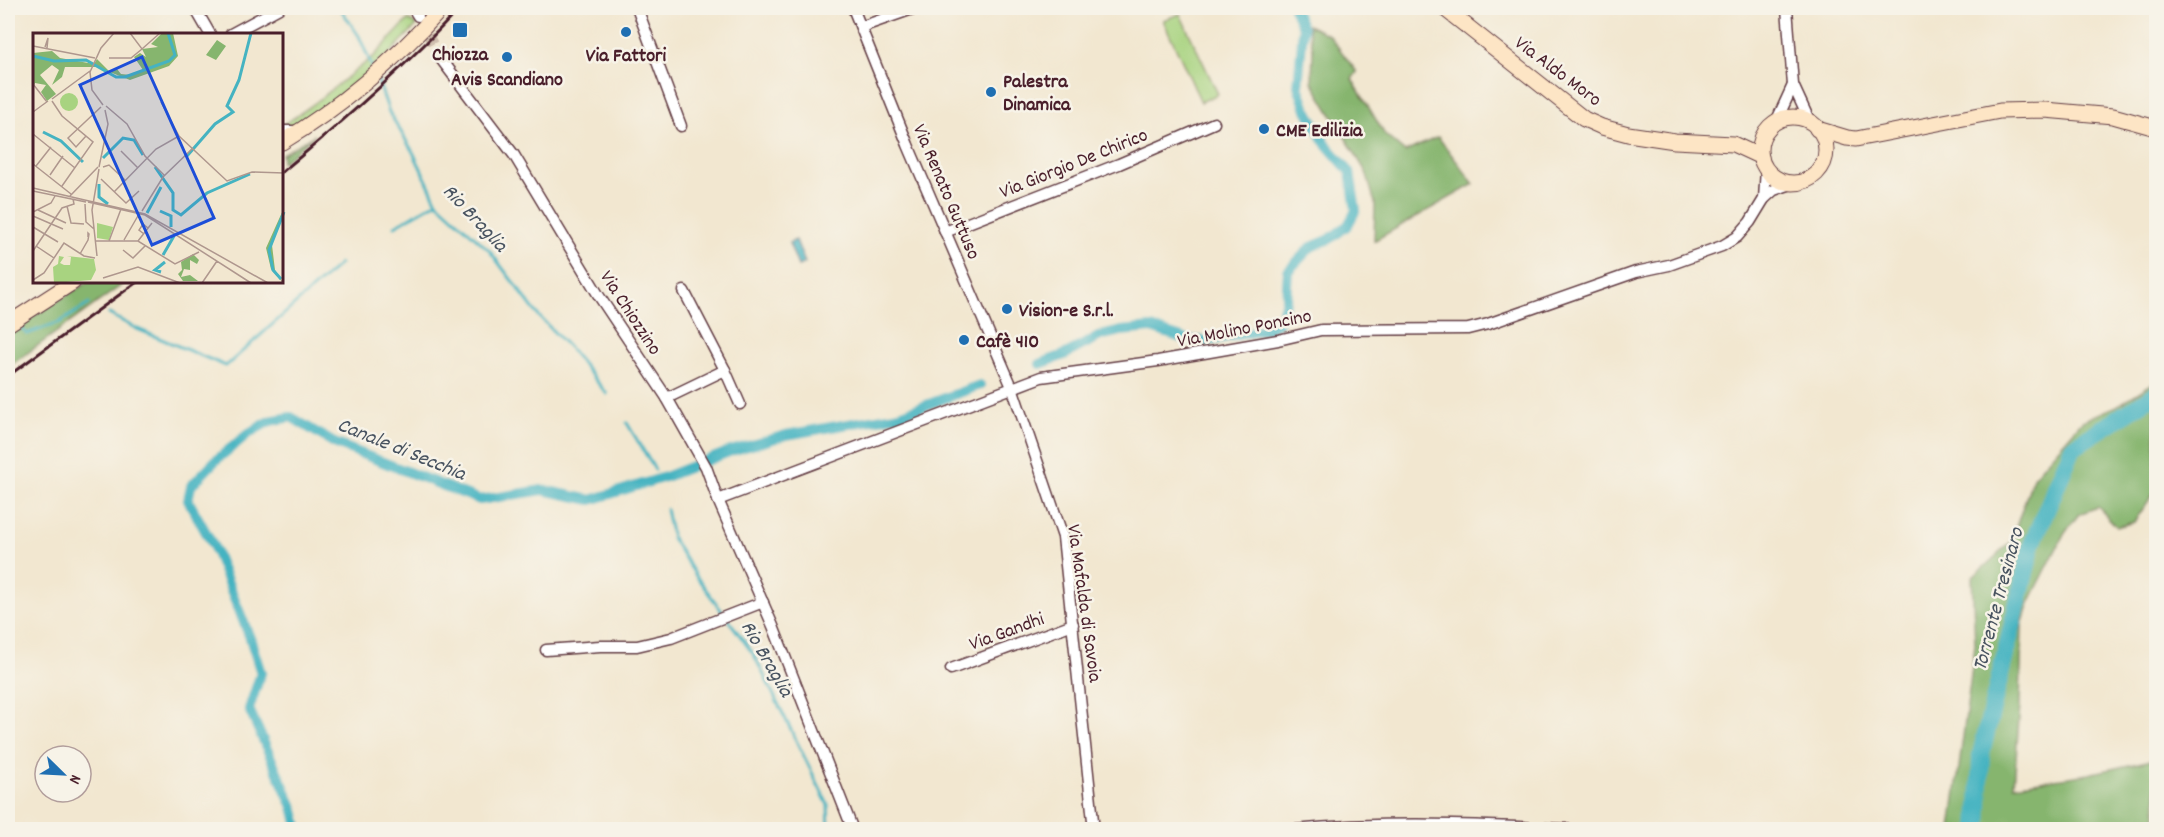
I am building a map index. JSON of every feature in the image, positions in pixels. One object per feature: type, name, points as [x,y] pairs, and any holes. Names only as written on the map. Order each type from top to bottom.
[{"type":"main road","points":[[284,141],[375,74],[442,8]]},
{"type":"main road","name":"Via Aldo Moro","points":[[1444,8],[1584,119],[1602,127],[1628,134],[1675,141],[1733,144],[1772,125]]},
{"type":"main road","points":[[1814,125],[1825,146],[1824,158],[1816,173],[1794,183],[1778,179],[1763,163],[1762,138],[1772,125],[1793,117],[1814,125],[1847,138],[2000,111],[2045,110],[2113,116],[2157,128]]},
{"type":"main road","points":[[1824,158],[1856,138]]},
{"type":"main road","name":"Via Aldo Moro","points":[[1733,144],[1763,163]]},
{"type":"main road","points":[[8,324],[70,284]]},
{"type":"street","points":[[195,8],[209,33]]},
{"type":"street","points":[[233,33],[279,8]]},
{"type":"street","points":[[637,8],[681,126]]},
{"type":"street","name":"Via Renato Guttuso","points":[[853,8],[1011,387]]},
{"type":"street","points":[[861,27],[915,8]]},
{"type":"street","points":[[1787,8],[1793,85],[1814,125]]},
{"type":"street","name":"Via Chiozzino","points":[[441,59],[514,155],[599,296],[667,398],[701,456],[763,602],[853,830]]},
{"type":"street","points":[[1772,125],[1793,85]]},
{"type":"street","name":"Via Giorgio De Chirico","points":[[945,232],[1119,164],[1214,123]]},
{"type":"street","points":[[284,130],[300,131]]},
{"type":"street","name":"Via Molino Poncino","points":[[1763,163],[1764,199]]},
{"type":"street","name":"Via Molino Poncino","points":[[718,500],[1041,377],[1158,361],[1322,330],[1468,329],[1488,324],[1636,272],[1669,265],[1722,246],[1737,237],[1750,222],[1764,199],[1774,190],[1794,183]]},
{"type":"street","points":[[684,291],[725,370],[740,405]]},
{"type":"street","points":[[667,398],[725,370]]},
{"type":"street","name":"Via Mafalda di Savoia","points":[[1011,387],[1063,537],[1094,830]]},
{"type":"street","points":[[546,650],[637,646],[706,626],[763,602]]},
{"type":"street","name":"Via Gandhi","points":[[951,669],[1073,624]]},
{"type":"street","points":[[1295,830],[1332,826],[1418,824],[1568,829]]},
{"type":"green space","points":[[1180,14],[1218,94],[1201,102],[1163,20]]},
{"type":"green space","points":[[408,20],[417,25],[369,75],[295,128],[284,126],[284,125],[374,56]]},
{"type":"green space","points":[[1308,25],[1329,35],[1357,72],[1352,79],[1385,135],[1405,152],[1438,137],[1474,184],[1374,241],[1375,203],[1366,172],[1312,82],[1313,49]]},
{"type":"green space","points":[[315,135],[284,161],[284,153]]},
{"type":"green space","points":[[85,284],[123,284],[8,367],[11,330]]},
{"type":"green space","points":[[2156,381],[2156,490],[2134,522],[2117,527],[2098,507],[2079,514],[2065,532],[2029,603],[2022,625],[2020,705],[2014,785],[2089,774],[2156,759],[2156,829],[1951,829],[1975,644],[1972,578],[2011,542],[2033,477],[2082,421],[2117,406]]},
{"type":"water","points":[[796,240],[805,263],[798,266],[789,243]]},
{"type":"waterway","name":"Rio Braglia","points":[[340,8],[359,36],[373,69]]},
{"type":"waterway","name":"Canale di Secchia","points":[[1040,364],[1064,355],[1100,336],[1121,331],[1151,328],[1188,340],[1207,341],[1268,329],[1279,322],[1286,301],[1288,271],[1311,247],[1330,239],[1348,225],[1356,210],[1350,172],[1325,143],[1305,106],[1298,86],[1303,28],[1294,8]]},
{"type":"waterway","name":"Rio Braglia","points":[[377,78],[389,112],[413,152],[437,202],[489,250],[538,315],[571,350],[607,394]]},
{"type":"waterway","points":[[395,226],[437,202]]},
{"type":"waterway","points":[[109,314],[135,328],[226,366],[340,264]]},
{"type":"waterway","points":[[20,327],[27,334],[60,322],[89,304]]},
{"type":"waterway","name":"Canale di Secchia","points":[[299,830],[293,807],[249,709],[261,673],[250,638],[213,545],[188,500],[191,486],[215,461],[249,433],[270,421],[291,417],[334,443],[480,500],[543,490],[591,500],[665,477],[731,451],[786,435],[900,415],[980,385]]},
{"type":"waterway","name":"Torrente Tresinaro","points":[[1978,830],[1981,754],[2032,544],[2073,447],[2156,394]]},
{"type":"waterway","name":"Rio Braglia","points":[[627,423],[655,470]]},
{"type":"waterway","name":"Rio Braglia","points":[[666,509],[672,538],[724,614]]},
{"type":"waterway","name":"Rio Braglia","points":[[728,619],[754,655],[828,805],[829,830]]},
{"type":"tunnel","points":[[421,22],[441,59]]},
{"type":"railway","points":[[284,170],[374,93],[460,8]]},
{"type":"railway","points":[[8,376],[134,284]]},
{"type":"place","name":"Chiozza","points":[[460,30]]},
{"type":"place","name":"Via Fattori","points":[[626,32]]},
{"type":"place","name":"Avis Scandiano","points":[[507,57]]},
{"type":"place","name":"Palestra Dinamica","points":[[991,92]]},
{"type":"place","name":"CME Edilizia","points":[[1264,129]]},
{"type":"place","name":"Vision-e S.r.l.","points":[[1007,309]]},
{"type":"place","name":"Cafè 410","points":[[964,340]]}]
